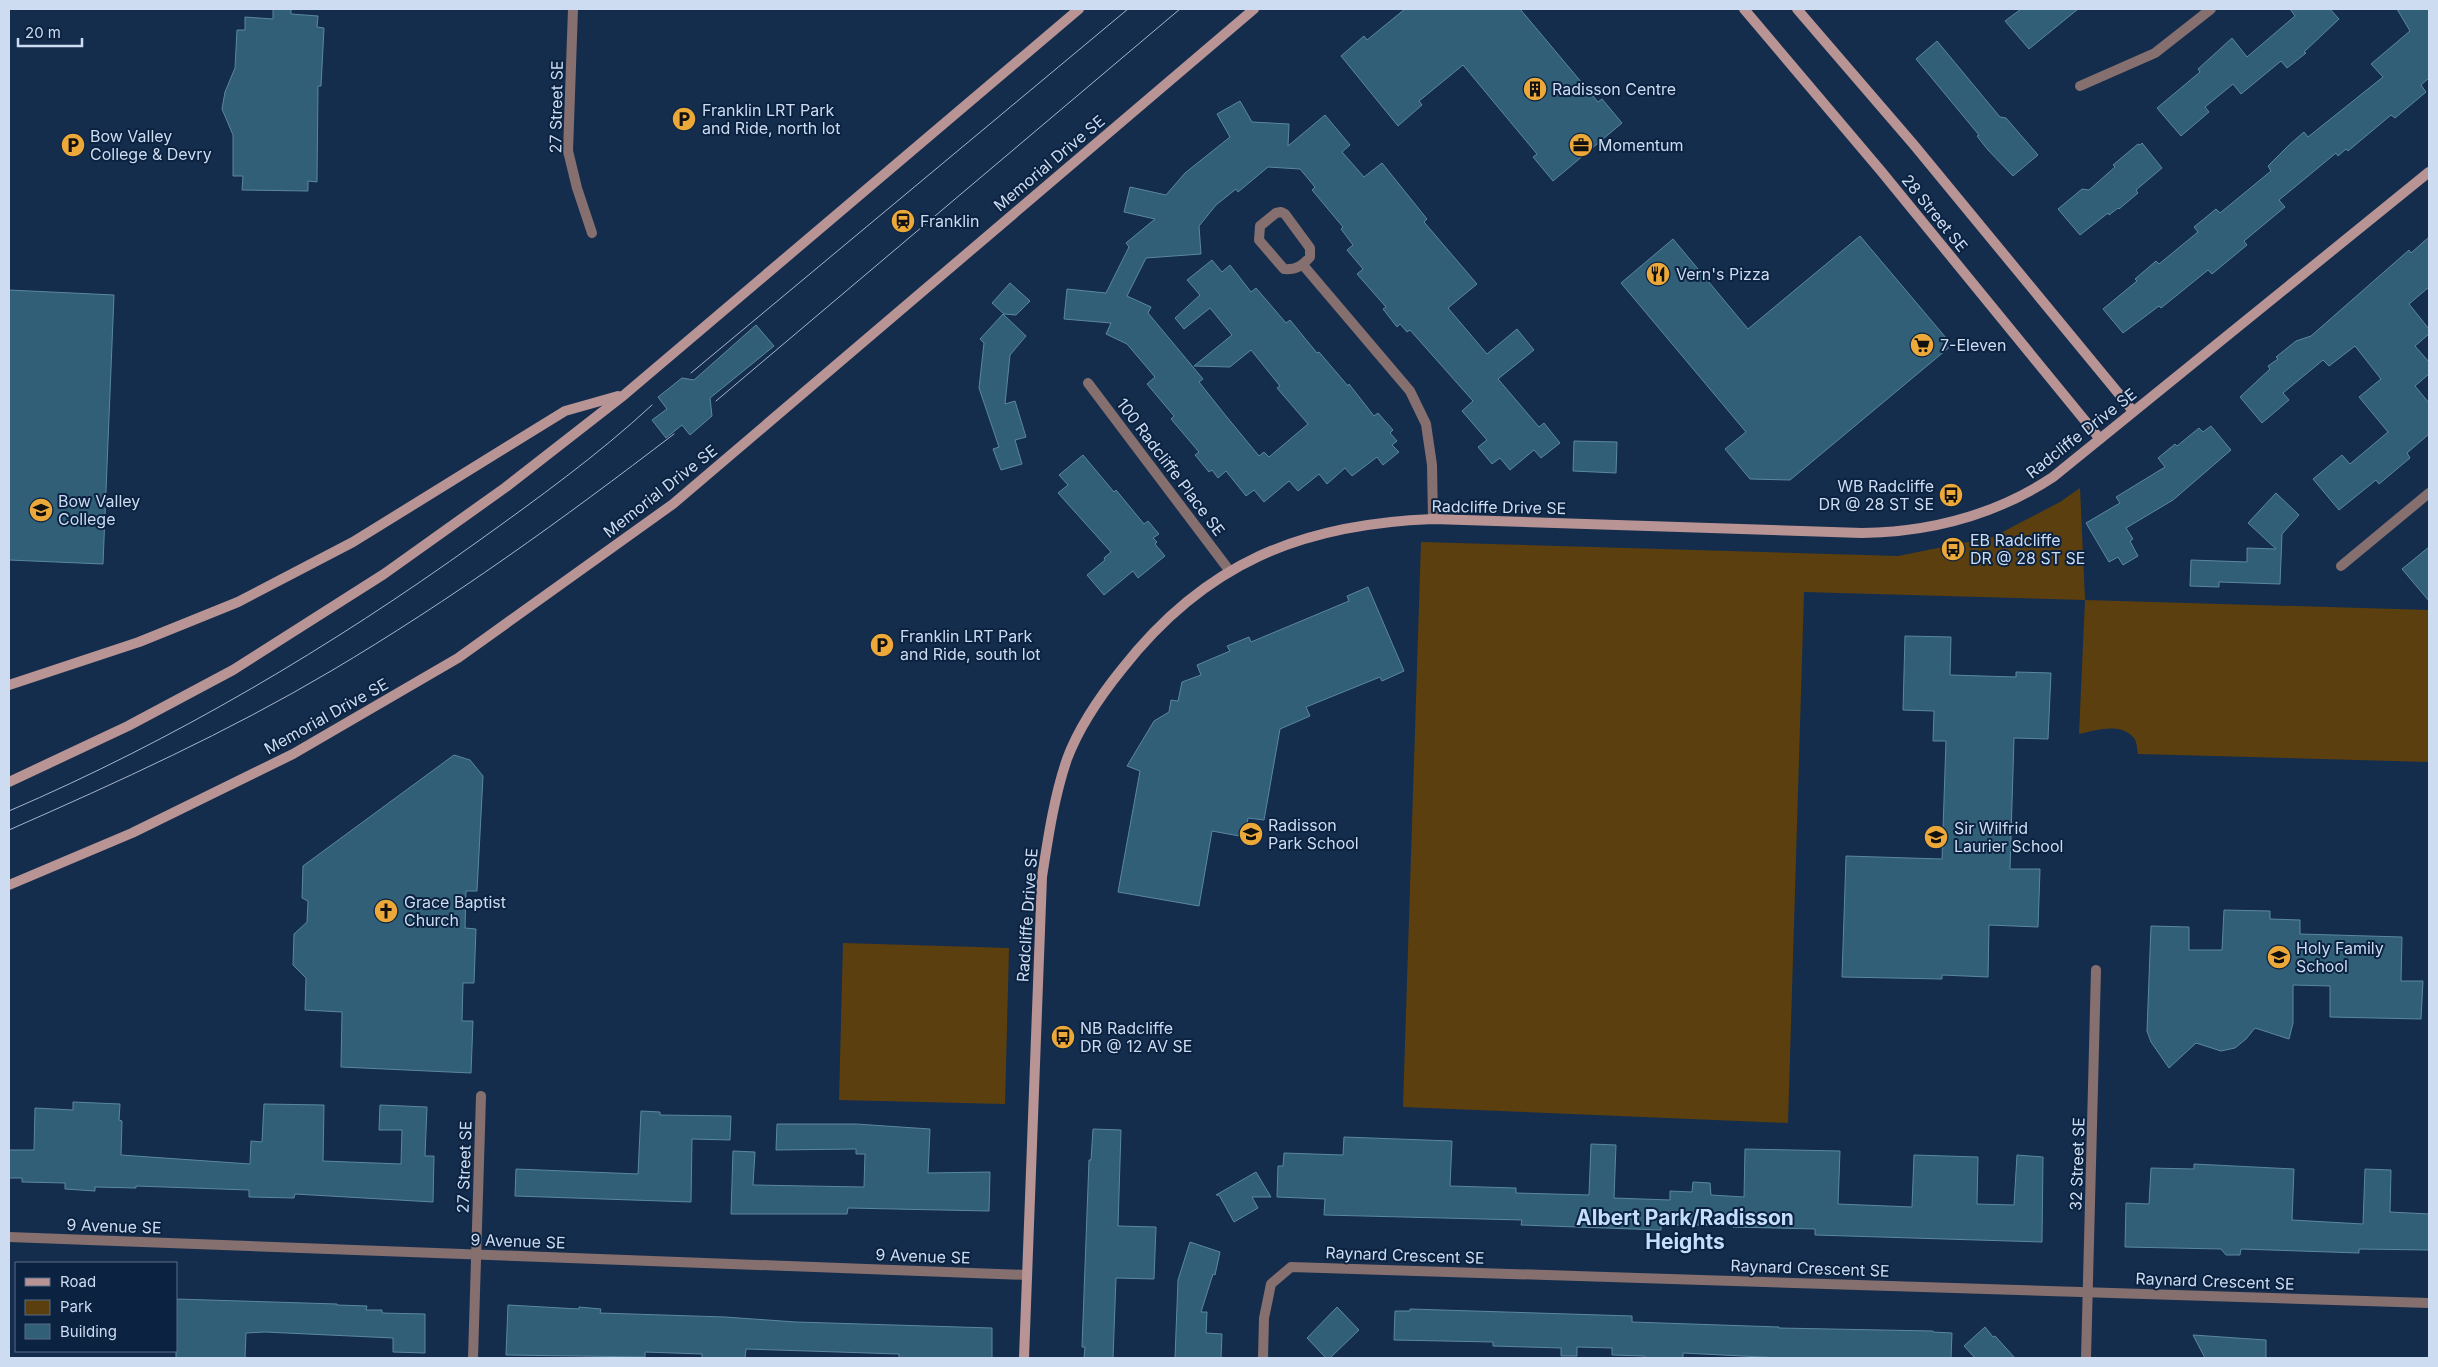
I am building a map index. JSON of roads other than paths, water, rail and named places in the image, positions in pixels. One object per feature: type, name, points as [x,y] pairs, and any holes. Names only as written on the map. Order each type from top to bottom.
[{"type":"main road","points":[[9,782],[128,726],[233,670],[384,574],[506,487],[624,394],[1079,9]]},
{"type":"main road","name":"Memorial Drive SE","points":[[9,884],[132,834],[293,754],[458,658],[674,504],[1254,9]]},
{"type":"main road","name":"28 Street SE","points":[[1744,9],[1881,171],[2100,439]]},
{"type":"main road","name":"28 Street SE","points":[[1797,9],[1914,145],[2133,411]]},
{"type":"main road","name":"Radcliffe Drive SE","points":[[1027,1275],[1042,877],[1050,827],[1067,758],[1096,705],[1131,657],[1188,601],[1229,570],[1290,543],[1358,525],[1433,520],[1862,533],[1921,529],[1976,516],[2023,495],[2053,477],[2429,172]]},
{"type":"main road","points":[[9,685],[139,642],[238,602],[353,542],[564,411],[624,394]]},
{"type":"main road","points":[[1024,1358],[1027,1275]]},
{"type":"street","name":"27 Street SE","points":[[573,9],[568,151],[577,188],[592,233]]},
{"type":"street","points":[[2080,86],[2155,53],[2211,9]]},
{"type":"street","points":[[1276,213],[1285,214],[1310,248],[1310,257],[1303,265],[1294,269],[1284,269],[1260,240],[1260,226],[1276,213]]},
{"type":"street","points":[[1303,265],[1410,391],[1426,424],[1432,465],[1433,520]]},
{"type":"street","name":"100 Radcliffe Place SE","points":[[1088,383],[1229,570]]},
{"type":"street","points":[[2341,566],[2429,493]]},
{"type":"street","name":"32 Street SE","points":[[2086,1358],[2096,970]]},
{"type":"street","name":"27 Street SE","points":[[473,1358],[481,1096]]},
{"type":"street","name":"9 Avenue SE","points":[[9,1237],[1027,1275]]},
{"type":"street","name":"Raynard Crescent SE","points":[[1263,1358],[1264,1318],[1271,1284],[1291,1267],[2429,1303]]},
{"type":"tram line","points":[[691,373],[1128,9]]},
{"type":"tram line","points":[[716,401],[1180,9]]},
{"type":"tram line","points":[[9,811],[131,754],[308,655],[422,581],[477,542],[589,459],[652,405]]},
{"type":"tram line","points":[[9,830],[132,775],[253,715],[331,671],[420,616],[506,558],[674,434]]},
{"type":"place","name":"Radisson Centre","points":[[1535,89]]},
{"type":"place","name":"Franklin LRT Park and Ride, north lot","points":[[684,119]]},
{"type":"place","name":"Bow Valley College & Devry","points":[[73,145]]},
{"type":"place","name":"Momentum","points":[[1581,145]]},
{"type":"place","name":"Franklin","points":[[903,221]]},
{"type":"place","name":"Vern's Pizza","points":[[1658,274]]},
{"type":"place","name":"7-Eleven","points":[[1922,345]]},
{"type":"place","name":"WB Radcliffe DR @ 28 ST SE","points":[[1951,495]]},
{"type":"place","name":"Bow Valley College","points":[[41,510]]},
{"type":"place","name":"EB Radcliffe DR @ 28 ST SE","points":[[1953,549]]},
{"type":"place","name":"Franklin LRT Park and Ride, south lot","points":[[882,645]]},
{"type":"place","name":"Radisson Park School","points":[[1251,834]]},
{"type":"place","name":"Sir Wilfrid Laurier School","points":[[1936,837]]},
{"type":"place","name":"Grace Baptist Church","points":[[386,911]]},
{"type":"place","name":"Holy Family School","points":[[2279,957]]},
{"type":"place","name":"NB Radcliffe DR @ 12 AV SE","points":[[1063,1037]]},
{"type":"district","name":"Albert Park/Radisson Heights","points":[[1685,1230]]}]
